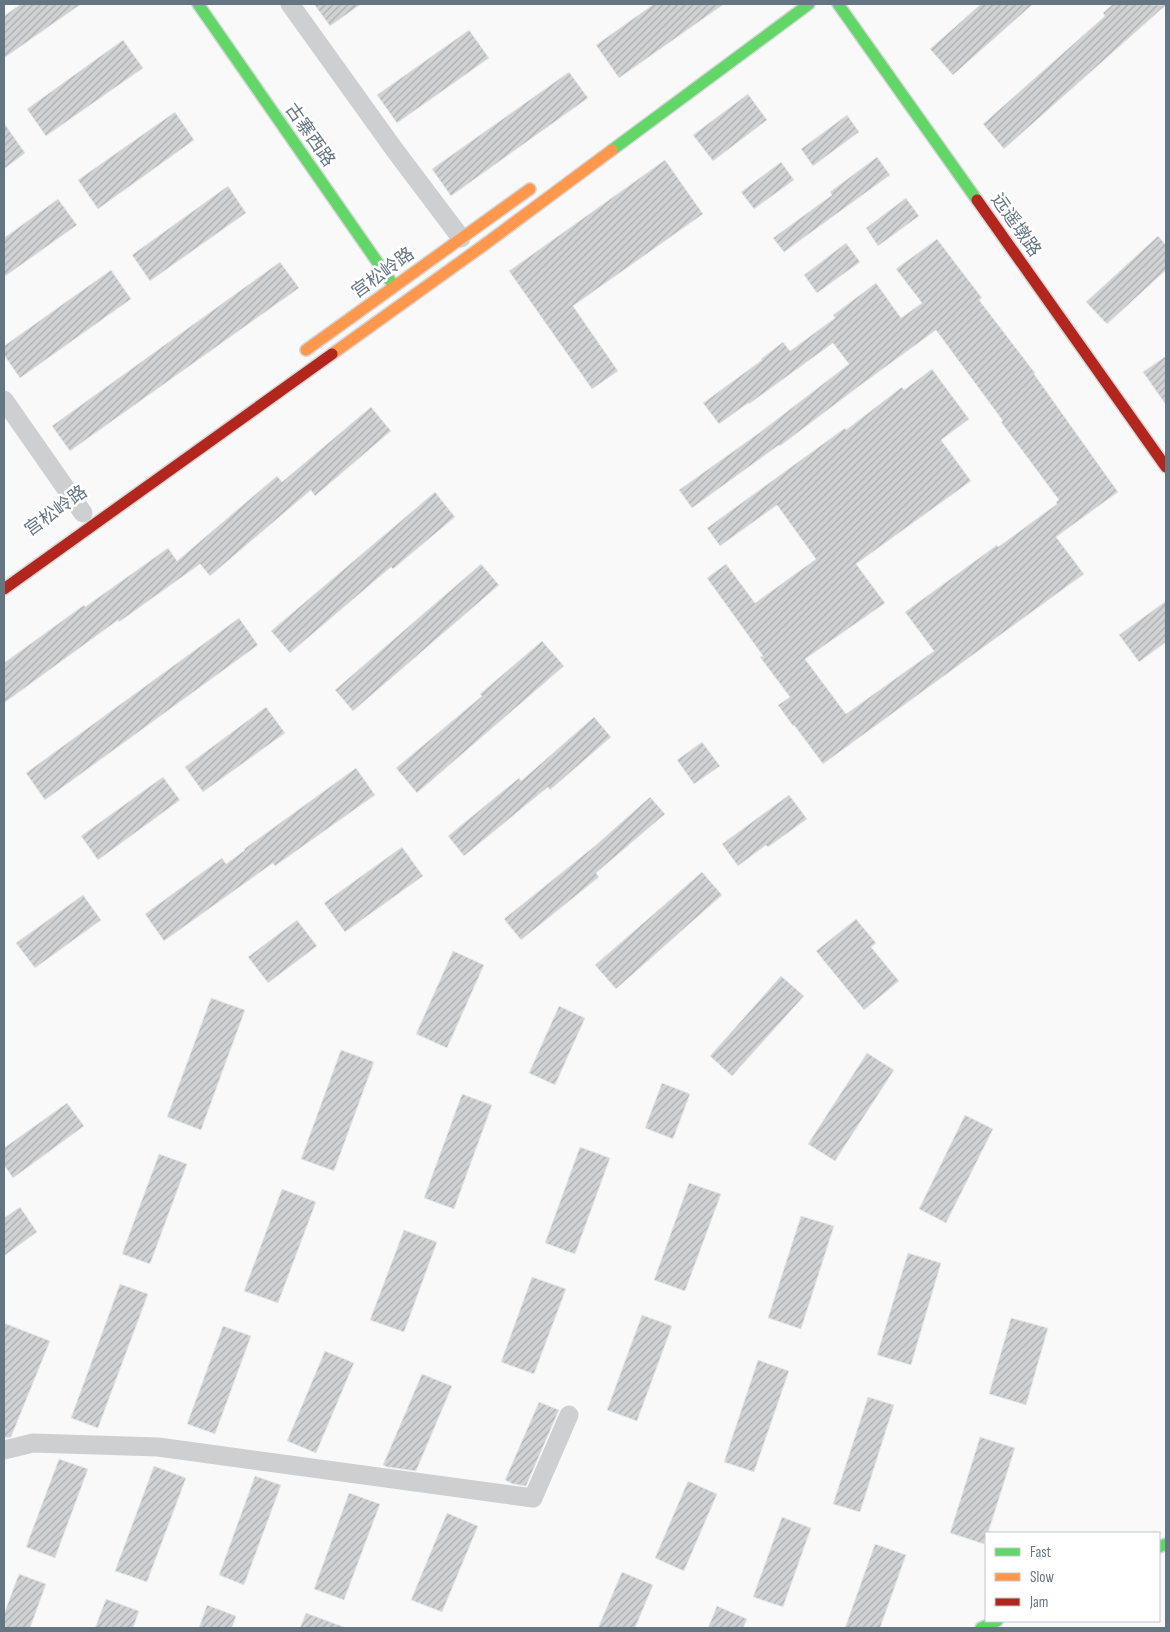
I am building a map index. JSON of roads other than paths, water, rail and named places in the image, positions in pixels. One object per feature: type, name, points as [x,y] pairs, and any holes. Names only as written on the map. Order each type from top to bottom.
[{"type":"main road","name":"古寨西路","points":[[198,4],[394,286]]},
{"type":"main road","points":[[4,589],[484,245],[809,4]]},
{"type":"main road","name":"远遥墩路","points":[[838,4],[1166,467]]},
{"type":"main road","name":"宫松岭路","points":[[297,357],[460,238],[540,183]]},
{"type":"main road","points":[[981,1628],[995,1622]]},
{"type":"street","points":[[290,4],[460,238]]},
{"type":"street","points":[[4,400],[83,513]]},
{"type":"street","points":[[4,1450],[33,1443],[158,1446],[533,1498],[569,1415]]}]
